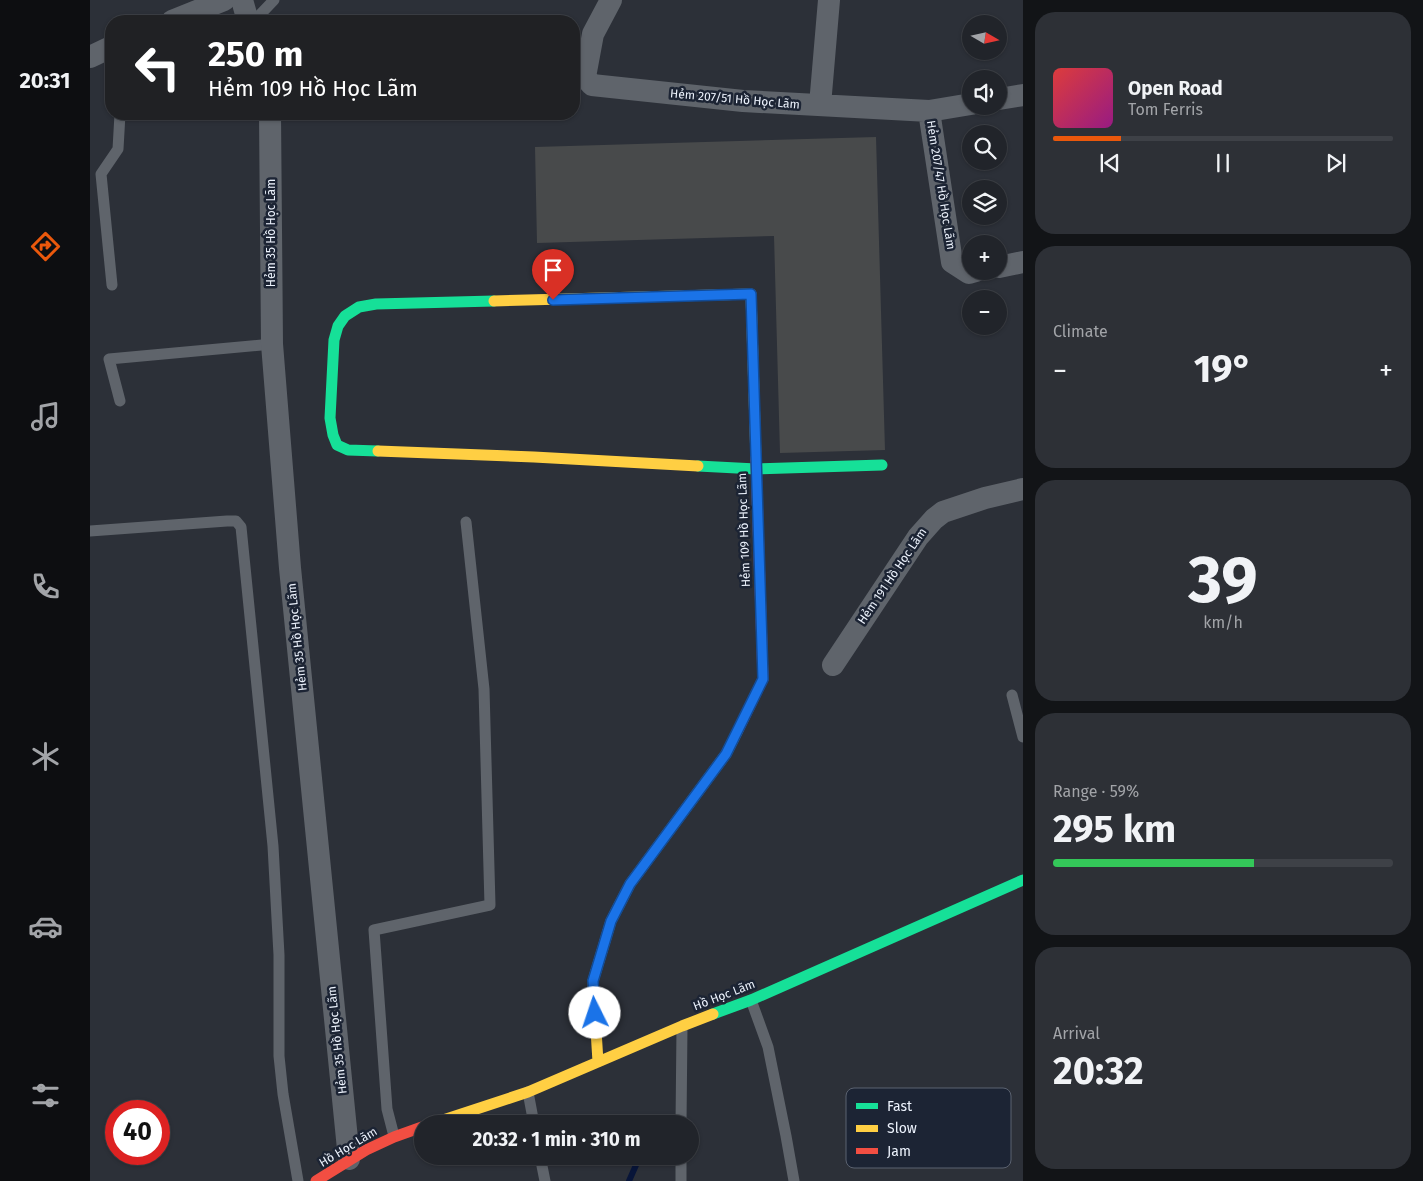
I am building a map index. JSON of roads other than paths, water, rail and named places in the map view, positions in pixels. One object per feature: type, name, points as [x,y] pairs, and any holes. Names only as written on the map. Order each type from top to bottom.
[{"type":"street","points":[[187,15],[224,0]]},
{"type":"street","points":[[242,0],[246,15]]},
{"type":"street","name":"Hẻm 207/51 Hồ Học Lãm","points":[[611,0],[594,34],[585,77],[592,86],[743,101],[930,111],[962,106]]},
{"type":"street","points":[[820,105],[829,0]]},
{"type":"street","points":[[90,57],[105,50]]},
{"type":"street","points":[[1007,98],[1023,95]]},
{"type":"street","name":"Hẻm 207/47 Hồ Học Lãm","points":[[930,111],[952,262],[962,269]]},
{"type":"street","name":"Hẻm 35 Hồ Học Lãm","points":[[270,120],[272,344],[290,568],[349,1159]]},
{"type":"street","points":[[1007,265],[1023,262]]},
{"type":"street","name":"Hẻm 109 Hồ Học Lãm","points":[[598,1062],[593,981],[611,921],[630,884],[726,754],[763,679],[751,294],[376,304],[359,308],[345,316],[338,326],[334,340],[330,418],[337,445],[348,450],[534,457],[756,469]]},
{"type":"street","points":[[756,469],[882,465]]},
{"type":"street","name":"Hẻm 191 Hồ Học Lãm","points":[[833,664],[918,537],[934,518],[943,512],[985,498],[1023,489]]},
{"type":"street","name":"Hồ Học Lãm","points":[[458,1115],[528,1092],[682,1026],[750,1000],[1023,880]]},
{"type":"street","name":"Hồ Học Lãm","points":[[320,1180],[349,1159],[394,1136],[414,1130]]},
{"type":"lane","points":[[260,15],[274,0]]},
{"type":"lane","points":[[112,285],[102,174],[118,149],[120,120]]},
{"type":"lane","points":[[120,401],[109,359],[272,344]]},
{"type":"lane","points":[[90,531],[227,521],[236,521],[241,527],[273,846],[280,955],[279,1056],[282,1094],[298,1181]]},
{"type":"lane","points":[[394,1136],[387,1109],[374,930],[490,906],[484,689],[466,522]]},
{"type":"lane","points":[[1012,695],[1023,737]]},
{"type":"lane","points":[[750,1000],[768,1048],[794,1181]]},
{"type":"lane","points":[[681,1115],[682,1026]]},
{"type":"lane","points":[[528,1092],[532,1115]]},
{"type":"lane","points":[[541,1165],[544,1181]]},
{"type":"lane","points":[[681,1165],[681,1181]]},
{"type":"waterway","points":[[629,1181],[636,1165]]}]
